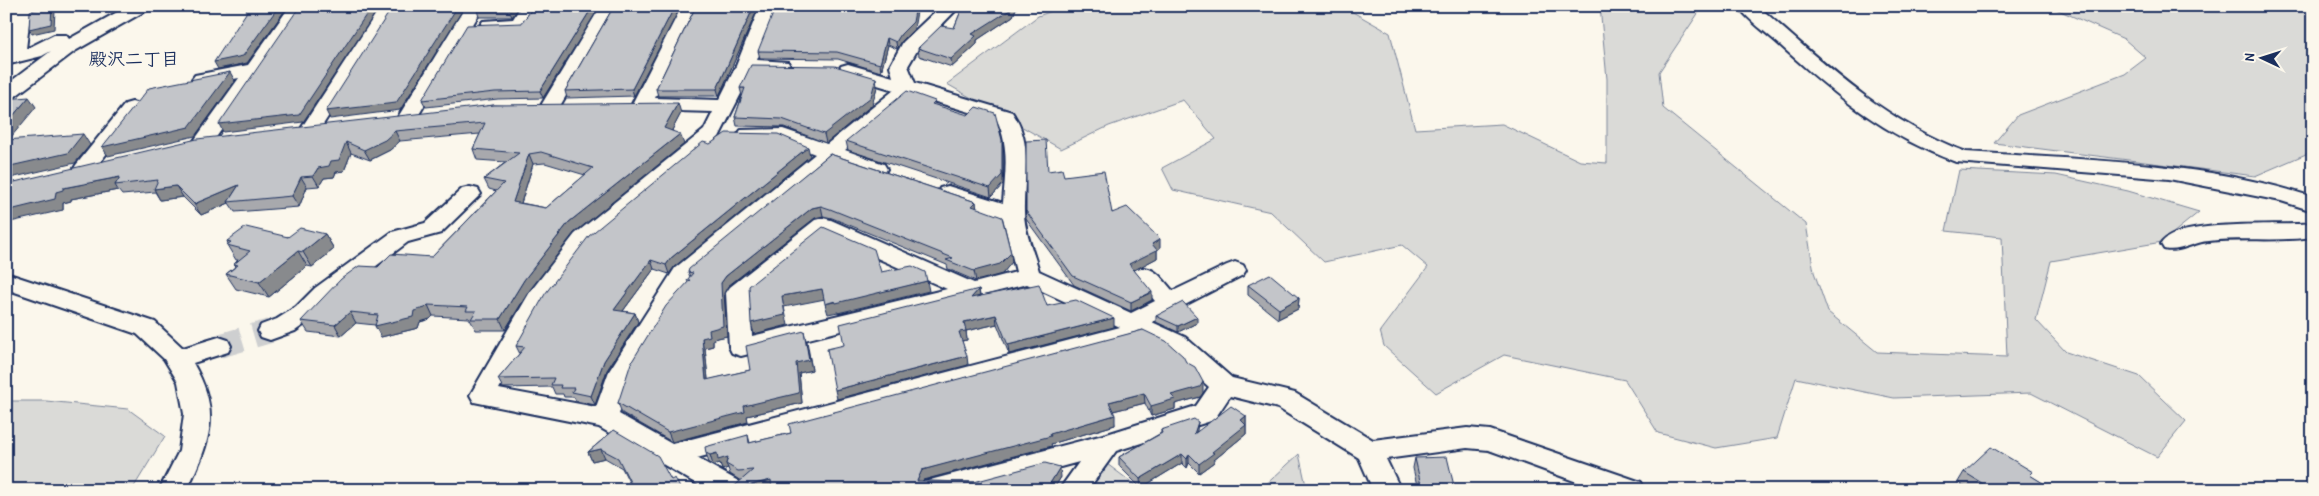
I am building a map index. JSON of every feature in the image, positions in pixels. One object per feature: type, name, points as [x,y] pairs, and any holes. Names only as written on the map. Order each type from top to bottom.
[{"type":"street","points":[[6,54],[16,51],[17,11],[47,6]]},
{"type":"street","points":[[6,60],[35,52],[125,6]]},
{"type":"street","points":[[6,94],[68,47],[141,6]]},
{"type":"street","points":[[230,139],[193,144],[255,69],[299,6]]},
{"type":"street","points":[[339,126],[301,131],[390,6]]},
{"type":"street","points":[[435,114],[398,118],[464,26],[475,6]]},
{"type":"street","points":[[464,26],[519,24],[530,6]]},
{"type":"street","points":[[550,107],[610,6]]},
{"type":"street","points":[[692,6],[633,105],[725,106]]},
{"type":"street","points":[[730,490],[605,418],[483,395],[538,298],[583,239],[712,132],[770,6]]},
{"type":"street","points":[[908,89],[900,66],[910,46],[951,6]]},
{"type":"street","points":[[1747,6],[1868,110],[1916,141],[1947,154],[1963,158],[2169,173],[2286,194],[2313,204]]},
{"type":"street","points":[[744,66],[800,67]]},
{"type":"street","points":[[828,67],[838,67],[1005,116],[1013,132],[1017,152],[1013,214],[1029,276]]},
{"type":"street","points":[[187,82],[255,69]]},
{"type":"street","points":[[605,418],[621,371],[683,273],[908,89]]},
{"type":"street","points":[[110,163],[73,172],[142,97]]},
{"type":"street","points":[[712,132],[783,135],[828,153],[893,174]]},
{"type":"street","points":[[930,186],[1013,214]]},
{"type":"street","points":[[270,331],[286,325],[304,313],[323,294],[400,237],[432,228],[470,194]]},
{"type":"street","points":[[972,291],[823,225],[738,293],[741,347],[972,291],[1029,276],[1176,343],[1224,385],[1286,400],[1369,451],[1387,490]]},
{"type":"street","points":[[2172,244],[2189,236],[2209,232],[2296,234],[2313,230]]},
{"type":"street","points":[[670,456],[1138,326],[1170,303],[1235,270]]},
{"type":"street","points":[[1144,274],[1170,303]]},
{"type":"street","points":[[6,281],[146,328],[164,340],[179,358],[195,393],[198,416],[191,452],[173,490]]},
{"type":"street","points":[[179,358],[219,346]]},
{"type":"street","points":[[934,490],[1108,444],[1205,413],[1224,385]]},
{"type":"street","points":[[1369,451],[1467,438],[1490,440],[1631,490]]},
{"type":"street","points":[[1073,490],[1108,444]]},
{"type":"shaded area","points":[[1066,6],[1342,6],[1390,33],[1415,129],[1502,124],[1580,161],[1607,163],[1607,79],[1600,6],[1703,6],[1659,72],[1663,108],[1806,224],[1814,272],[1828,312],[1877,352],[2007,357],[2002,237],[1946,231],[1959,170],[2056,175],[2128,191],[2199,212],[2162,242],[2051,261],[2036,320],[2066,352],[2139,376],[2186,421],[2157,457],[2031,393],[1894,398],[1796,378],[1777,438],[1716,448],[1658,433],[1625,380],[1504,355],[1436,393],[1384,346],[1380,331],[1428,267],[1402,245],[1324,262],[1271,212],[1173,190],[1162,168],[1216,139],[1183,100],[1109,126],[1061,149],[947,84],[1038,16]]},
{"type":"shaded area","points":[[2049,6],[2313,7],[2313,151],[2255,176],[1994,143],[2018,115],[2125,74],[2146,58],[2124,39]]},
{"type":"shaded area","points":[[6,401],[46,401],[128,409],[165,436],[132,490],[6,490]]},
{"type":"shaded area","points":[[1299,454],[1307,490],[1260,490]]},
{"type":"shaded area","points":[[1107,464],[1142,490],[1087,490]]},
{"type":"building","points":[[52,6],[51,24],[29,29],[30,11]]},
{"type":"building","points":[[247,6],[279,6],[243,56],[214,62],[246,13]]},
{"type":"building","points":[[300,6],[372,6],[299,115],[219,124]]},
{"type":"building","points":[[393,6],[458,6],[396,103],[326,111]]},
{"type":"building","points":[[478,6],[512,6],[509,10],[477,10]]},
{"type":"building","points":[[534,6],[593,6],[540,91],[495,92],[422,100],[467,25],[522,23]]},
{"type":"building","points":[[614,6],[675,6],[632,89],[565,91]]},
{"type":"building","points":[[696,6],[754,6],[717,89],[656,89]]},
{"type":"building","points":[[776,6],[916,6],[913,22],[896,42],[887,38],[880,64],[837,52],[758,51]]},
{"type":"building","points":[[963,6],[1013,6],[1013,8],[972,34],[976,36],[951,59],[918,48],[941,26],[954,28]]},
{"type":"building","points":[[751,65],[835,66],[876,78],[871,97],[824,134],[782,119],[735,117],[745,88],[740,88]]},
{"type":"building","points":[[230,72],[189,127],[102,147],[149,88]]},
{"type":"building","points":[[907,91],[935,101],[932,104],[968,115],[976,107],[995,113],[1002,140],[1002,175],[990,188],[846,141]]},
{"type":"building","points":[[29,97],[6,124],[6,99]]},
{"type":"building","points":[[678,103],[664,128],[680,134],[569,222],[524,280],[500,319],[471,319],[476,311],[466,311],[468,307],[428,305],[425,308],[414,311],[413,317],[375,326],[378,315],[350,312],[335,325],[301,321],[341,279],[359,266],[378,267],[391,254],[432,257],[504,183],[484,179],[519,153],[473,149],[485,123],[395,131],[385,140],[364,150],[346,142],[339,160],[331,161],[329,166],[318,168],[313,176],[301,177],[292,196],[228,202],[239,185],[194,204],[176,186],[154,189],[158,180],[115,185],[120,177],[63,188],[63,190],[56,192],[55,199],[6,211],[6,184],[197,139],[494,105]],"holes":[[[541,152],[593,168],[546,208],[513,202],[529,154]]]},
{"type":"building","points":[[726,133],[778,134],[808,147],[671,258],[666,265],[651,260],[614,310],[635,313],[604,361],[591,396],[572,392],[574,388],[560,388],[561,385],[551,385],[554,378],[498,379],[525,347],[516,346],[545,294],[589,236],[703,142],[710,144]]},
{"type":"building","points":[[83,134],[68,153],[6,167],[6,140]]},
{"type":"building","points":[[1046,140],[1048,171],[1062,169],[1064,176],[1104,171],[1112,213],[1127,207],[1160,239],[1152,244],[1157,250],[1129,264],[1152,292],[1131,302],[1073,276],[1026,211],[1026,141]]},
{"type":"building","points":[[830,154],[976,202],[972,206],[1002,217],[1011,253],[1000,264],[974,271],[946,260],[953,258],[830,209],[821,206],[812,208],[726,276],[721,283],[723,326],[709,330],[710,336],[702,338],[706,380],[750,370],[746,346],[804,331],[809,360],[796,363],[799,393],[744,406],[745,412],[668,432],[618,403],[631,363],[666,306],[690,280],[687,280],[693,273],[688,272],[689,269]]},
{"type":"building","points":[[246,227],[288,237],[300,228],[325,234],[303,252],[298,251],[259,282],[226,274],[238,265],[234,264],[250,251],[227,245],[231,242],[227,241]]},
{"type":"building","points":[[823,227],[874,249],[881,272],[912,266],[925,272],[927,281],[836,303],[835,301],[825,304],[822,289],[782,296],[785,315],[751,323],[749,286]]},
{"type":"building","points":[[1270,274],[1299,298],[1279,309],[1248,285]]},
{"type":"building","points":[[1039,284],[1047,306],[1076,300],[1114,318],[1008,345],[996,315],[964,322],[966,331],[959,332],[967,356],[835,390],[827,349],[844,345],[840,324],[979,289],[971,298]]},
{"type":"building","points":[[1183,302],[1197,317],[1178,326],[1156,316]]},
{"type":"building","points":[[1143,330],[1166,341],[1183,356],[1186,362],[1195,367],[1203,382],[1200,387],[1171,395],[1175,399],[1151,406],[1144,393],[1109,402],[1115,415],[1050,434],[1051,436],[922,470],[917,481],[974,482],[1045,463],[1060,467],[1046,490],[772,490],[771,480],[730,490],[753,470],[738,471],[726,464],[728,457],[718,460],[717,453],[710,455],[706,453],[705,447],[748,435],[749,443],[791,433],[789,424]]},
{"type":"building","points":[[1231,406],[1246,416],[1241,420],[1246,425],[1199,464],[1189,454],[1187,459],[1182,454],[1140,479],[1119,457],[1162,433],[1161,430],[1194,419],[1198,422],[1194,434]]},
{"type":"building","points":[[614,430],[658,456],[671,480],[675,478],[681,490],[634,490],[618,458],[601,449],[588,452]]},
{"type":"building","points":[[1991,447],[2033,472],[2030,475],[2054,490],[1993,490],[1964,472]]},
{"type":"building","points":[[1447,457],[1455,490],[1422,490],[1415,458]]},
{"type":"tunnel","points":[[219,346],[270,331]]},
{"type":"district","name":"殿沢二丁目","points":[[134,59]]}]
